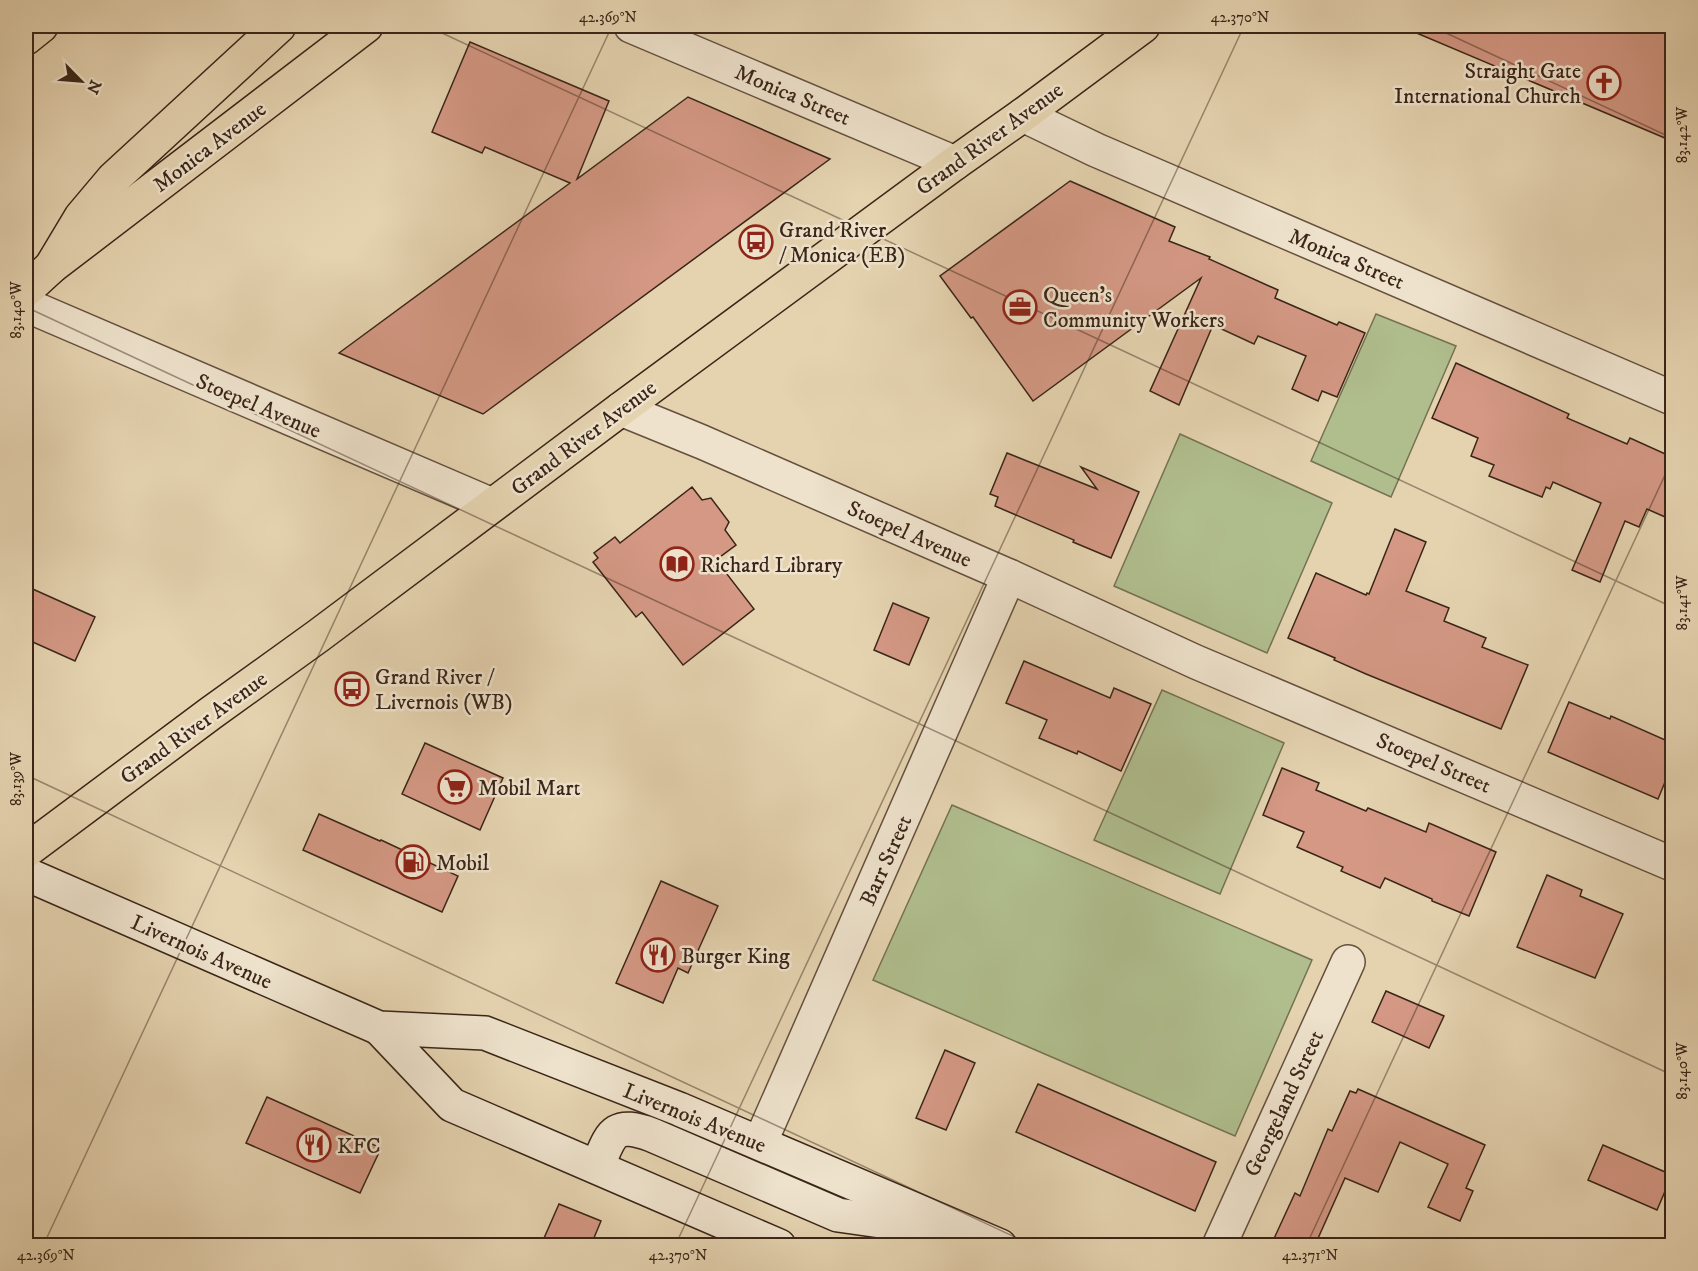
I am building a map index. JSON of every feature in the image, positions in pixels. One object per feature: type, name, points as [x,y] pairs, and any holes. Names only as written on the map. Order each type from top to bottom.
[{"type":"main road","points":[[26,38],[41,26]]},
{"type":"main road","points":[[26,290],[51,267],[81,218],[113,179],[279,26]]},
{"type":"main road","name":"Monica Avenue","points":[[51,267],[366,26]]},
{"type":"main road","name":"Grand River Avenue","points":[[26,851],[621,409],[1143,26]]},
{"type":"street","name":"Monica Street","points":[[631,26],[955,163]]},
{"type":"street","name":"Monica Street","points":[[1023,115],[1107,155],[1672,398]]},
{"type":"street","name":"Stoepel Avenue","points":[[26,305],[492,505]]},
{"type":"street","name":"Stoepel Avenue","points":[[621,409],[1009,576],[1196,662]]},
{"type":"street","name":"Barr Street","points":[[760,1143],[1009,576]]},
{"type":"street","name":"Stoepel Street","points":[[1196,662],[1672,864]]},
{"type":"street","name":"Livernois Avenue","points":[[26,874],[379,1028],[485,1033],[679,1109],[989,1240]]},
{"type":"street","name":"Georgeland Street","points":[[1219,1245],[1348,962]]},
{"type":"street","name":"Livernois Avenue","points":[[379,1028],[452,1105],[779,1245]]},
{"type":"street","points":[[597,1167],[614,1133],[619,1130],[634,1130],[652,1135],[838,1215],[989,1240]]},
{"type":"green space","points":[[1376,314],[1456,346],[1391,497],[1311,461]]},
{"type":"green space","points":[[1180,434],[1332,503],[1267,653],[1114,586]]},
{"type":"green space","points":[[1162,690],[1284,743],[1220,894],[1094,840]]},
{"type":"green space","points":[[952,805],[1312,960],[1235,1136],[873,980]]},
{"type":"building","name":"Straight Gate International Church","points":[[1400,26],[1672,26],[1672,141]]},
{"type":"building","points":[[470,42],[609,101],[577,179],[688,97],[830,159],[483,414],[339,353],[570,183],[485,147],[482,153],[432,132]]},
{"type":"building","points":[[1070,181],[1175,227],[1169,241],[1210,257],[1209,259],[1278,290],[1275,298],[1337,325],[1339,322],[1365,333],[1337,397],[1322,391],[1318,401],[1292,389],[1306,356],[1258,336],[1254,344],[1213,325],[1179,405],[1150,391],[1201,278],[1033,401],[973,317],[971,318],[940,276]]},
{"type":"building","points":[[1456,363],[1569,414],[1567,418],[1627,444],[1630,438],[1672,457],[1672,520],[1647,509],[1639,527],[1625,521],[1600,582],[1572,570],[1601,503],[1553,482],[1550,489],[1546,487],[1542,497],[1489,476],[1494,465],[1471,456],[1478,438],[1432,418]]},
{"type":"building","points":[[1007,453],[1097,489],[1081,467],[1139,492],[1111,558],[995,506],[998,497],[990,494]]},
{"type":"building","points":[[692,487],[702,500],[711,498],[729,522],[725,530],[736,545],[716,560],[754,609],[683,665],[642,612],[636,617],[593,562],[598,558],[594,553],[615,537],[620,543]]},
{"type":"building","points":[[1395,529],[1426,542],[1406,591],[1449,608],[1444,621],[1486,638],[1482,647],[1528,665],[1501,729],[1366,674],[1288,638],[1316,573],[1366,595],[1369,594]]},
{"type":"building","points":[[26,586],[95,617],[75,661],[26,639]]},
{"type":"building","points":[[893,603],[929,618],[909,665],[874,650]]},
{"type":"building","points":[[1024,661],[1110,698],[1114,688],[1151,704],[1121,771],[1078,751],[1077,754],[1039,738],[1047,720],[1006,703]]},
{"type":"building","points":[[1569,702],[1610,719],[1611,716],[1672,743],[1672,765],[1658,799],[1548,752]]},
{"type":"building","points":[[425,743],[503,778],[480,830],[402,794]]},
{"type":"building","points":[[1282,768],[1319,783],[1316,790],[1366,811],[1368,808],[1426,832],[1429,823],[1496,852],[1469,916],[1385,878],[1380,888],[1341,871],[1343,867],[1297,847],[1304,832],[1263,815]]},
{"type":"building","points":[[319,814],[458,876],[442,912],[303,850]]},
{"type":"building","points":[[1547,875],[1582,890],[1580,896],[1623,914],[1595,978],[1517,947]]},
{"type":"building","points":[[661,881],[718,906],[688,973],[678,968],[663,1003],[616,983]]},
{"type":"building","points":[[1386,991],[1444,1016],[1429,1048],[1372,1022]]},
{"type":"building","points":[[945,1050],[975,1063],[946,1130],[916,1118]]},
{"type":"building","points":[[1038,1084],[1216,1162],[1195,1211],[1016,1132]]},
{"type":"building","points":[[1358,1089],[1485,1145],[1466,1188],[1473,1191],[1460,1221],[1428,1207],[1448,1164],[1400,1142],[1378,1192],[1345,1178],[1315,1245],[1271,1245],[1295,1193],[1300,1196],[1328,1129],[1332,1131],[1350,1091],[1356,1093]]},
{"type":"building","name":"KFC","points":[[267,1097],[381,1148],[360,1193],[246,1143]]},
{"type":"building","points":[[1603,1145],[1672,1175],[1657,1210],[1588,1180]]},
{"type":"building","points":[[559,1204],[601,1221],[591,1245],[541,1245]]},
{"type":"place","name":"Straight Gate International Church","points":[[1604,83]]},
{"type":"place","name":"Grand River / Monica (EB)","points":[[756,242]]},
{"type":"place","name":"Queen's Community Workers","points":[[1020,307]]},
{"type":"place","name":"Richard Library","points":[[677,564]]},
{"type":"place","name":"Grand River / Livernois (WB)","points":[[352,689]]},
{"type":"place","name":"Mobil Mart","points":[[455,787]]},
{"type":"place","name":"Mobil","points":[[413,862]]},
{"type":"place","name":"Burger King","points":[[658,955]]},
{"type":"place","name":"KFC","points":[[314,1145]]}]
